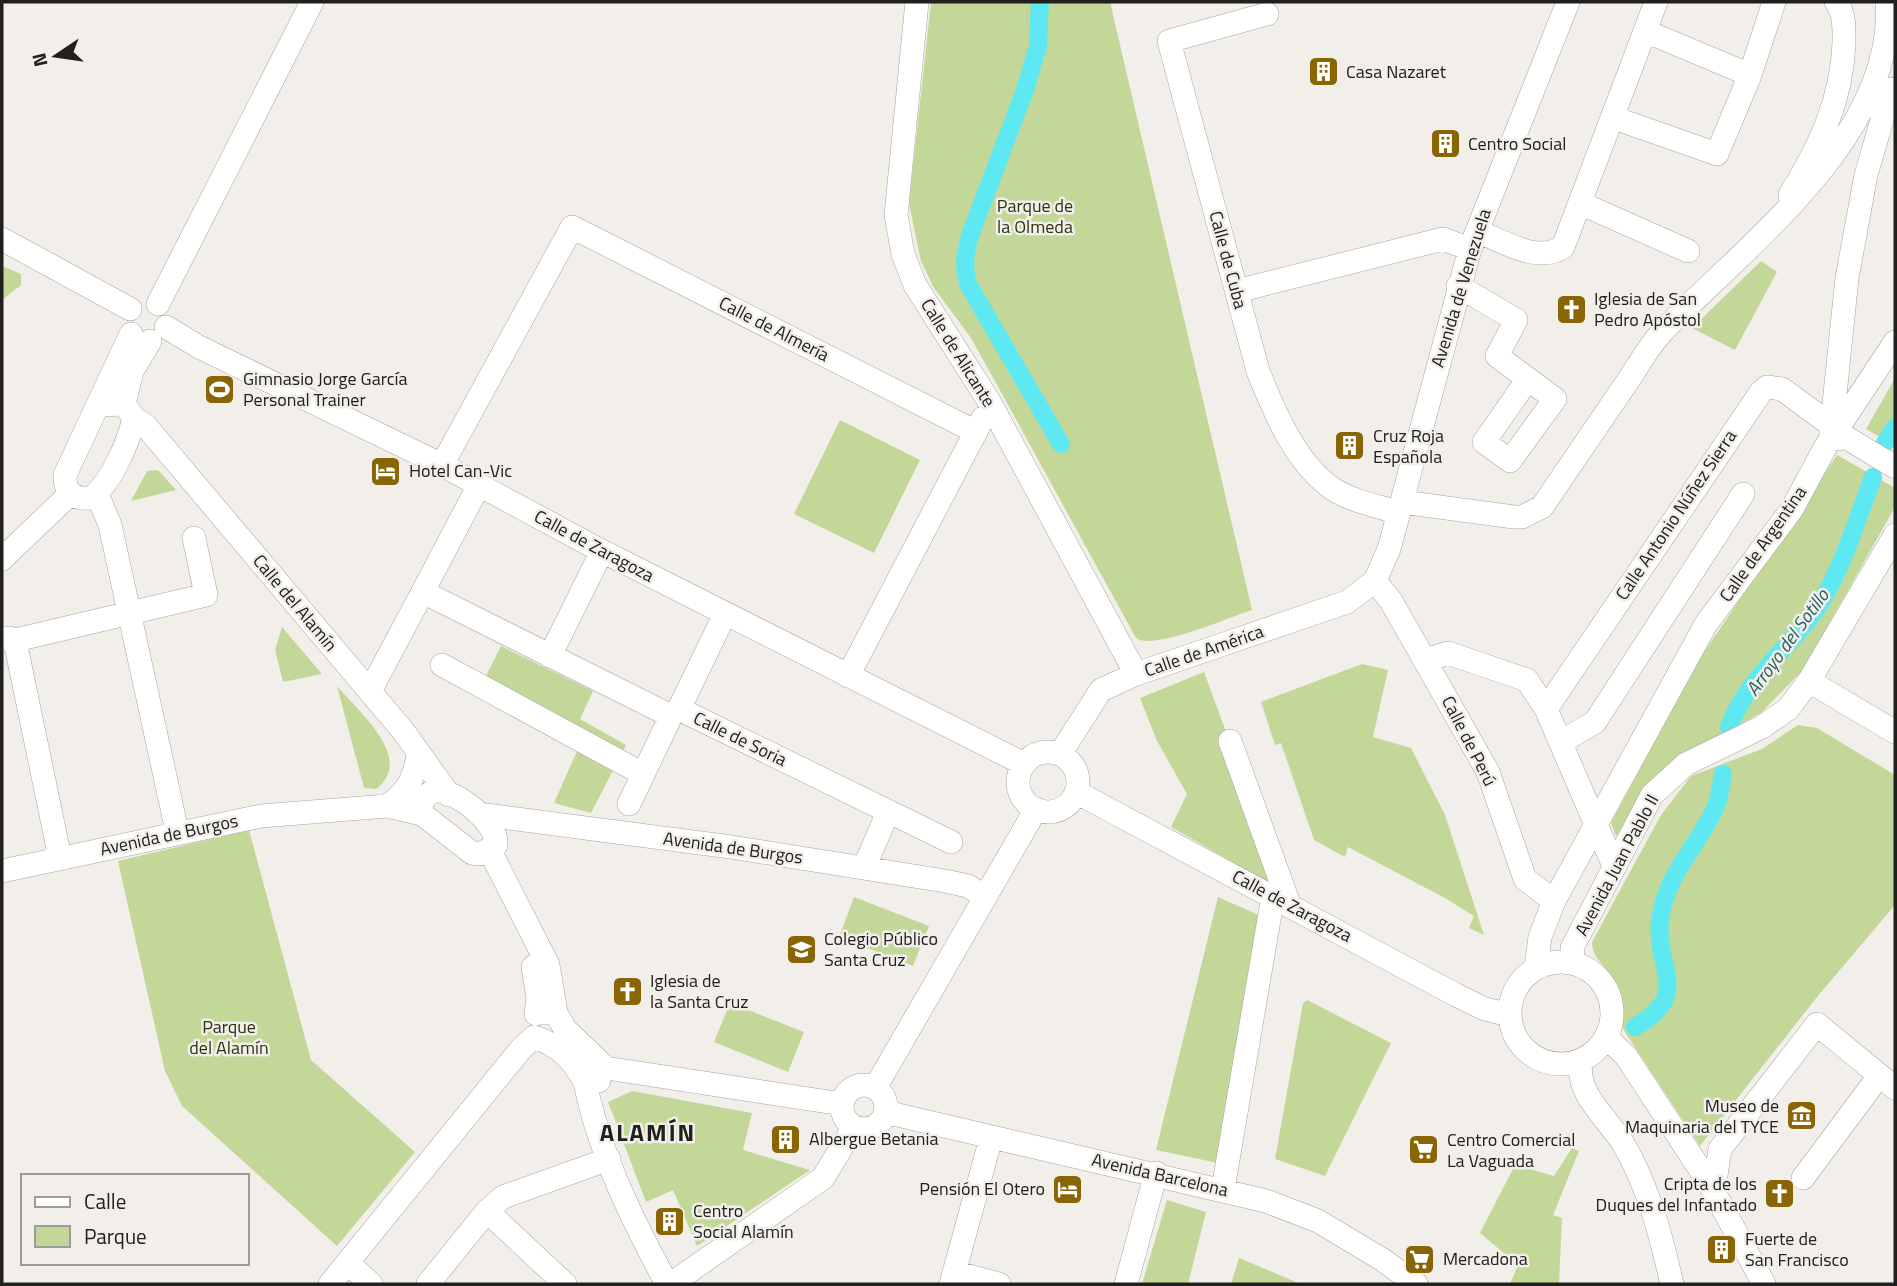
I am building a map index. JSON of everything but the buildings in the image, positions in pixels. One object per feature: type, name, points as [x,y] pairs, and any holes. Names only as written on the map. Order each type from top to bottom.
[{"type":"street","points":[[158,304],[312,2]]},
{"type":"street","name":"Calle de Alicante","points":[[917,2],[896,215],[903,254],[915,285],[939,318],[990,403],[1136,674]]},
{"type":"street","name":"Avenida de Venezuela","points":[[1375,581],[1400,508],[1458,286],[1473,240],[1567,2]]},
{"type":"street","points":[[1237,291],[1443,239],[1473,240],[1537,254],[1552,254],[1563,247],[1656,2]]},
{"type":"street","points":[[1614,118],[1717,154],[1750,75],[1774,2]]},
{"type":"street","points":[[1783,219],[1790,195],[1814,155],[1840,89],[1844,22],[1841,8],[1836,2]]},
{"type":"street","name":"Calle de Cuba","points":[[1267,13],[1169,41],[1258,371],[1273,410],[1303,459],[1317,476],[1335,490],[1400,508],[1522,517],[1542,507],[1660,333],[1783,219],[1836,158],[1869,108],[1883,78],[1888,47],[1887,2]]},
{"type":"street","points":[[1645,31],[1750,75]]},
{"type":"street","name":"Calle de Argentina","points":[[1536,968],[1541,937],[1554,901],[1616,785],[1706,624],[1792,509],[1831,432],[1847,278],[1866,175],[1895,78]]},
{"type":"street","points":[[1580,203],[1688,251]]},
{"type":"street","name":"Calle de Almería","points":[[442,465],[572,227],[976,432]]},
{"type":"street","points":[[2,239],[130,309]]},
{"type":"street","points":[[1458,286],[1516,320],[1497,356],[1528,379]]},
{"type":"street","points":[[149,334],[127,317],[130,309],[138,303],[148,301],[158,304],[164,310],[149,334],[98,405],[65,475],[64,484],[70,494],[81,499],[92,498],[97,494],[131,431],[129,411],[132,371],[149,334]]},
{"type":"street","name":"Calle de Zaragoza","points":[[149,334],[199,347],[442,465],[602,551],[1024,764]]},
{"type":"street","points":[[1895,342],[1831,432],[1847,438],[1895,467]]},
{"type":"street","name":"Calle Antonio Núñez Sierra","points":[[1546,709],[1761,392],[1767,387],[1782,389],[1831,432]]},
{"type":"street","points":[[98,405],[111,402],[129,411]]},
{"type":"street","points":[[848,676],[990,403]]},
{"type":"street","name":"Calle del Alamín","points":[[129,411],[145,425],[370,691],[449,794],[479,814]]},
{"type":"street","points":[[370,691],[479,485]]},
{"type":"street","points":[[2,559],[70,494]]},
{"type":"street","points":[[97,494],[110,525],[177,831]]},
{"type":"street","points":[[1561,742],[1595,722],[1743,494]]},
{"type":"street","name":"Avenida Juan Pablo II","points":[[1574,963],[1573,948],[1646,804],[1667,779],[1686,764],[1771,722],[1794,702],[1895,535]]},
{"type":"street","points":[[60,858],[9,642],[206,595],[194,538]]},
{"type":"street","points":[[550,656],[602,551]]},
{"type":"street","name":"Calle de América","points":[[1060,754],[1073,729],[1101,690],[1136,674],[1200,663],[1347,602],[1375,581]]},
{"type":"street","name":"Calle de Perú","points":[[1375,581],[1391,601],[1426,660],[1488,772],[1525,879],[1554,901]]},
{"type":"street","name":"Calle de Soria","points":[[419,599],[427,594],[550,656],[951,842]]},
{"type":"street","points":[[629,804],[725,614]]},
{"type":"street","points":[[1426,660],[1448,653],[1527,680],[1546,709],[1614,866]]},
{"type":"street","points":[[442,665],[643,774]]},
{"type":"street","points":[[1809,681],[1895,732]]},
{"type":"street","points":[[1223,1189],[1281,900],[1230,741]]},
{"type":"street","points":[[1040,753],[1060,754],[1076,770],[1076,792],[1060,809],[1048,812],[1035,809],[1019,789],[1019,776],[1024,764],[1040,753]]},
{"type":"street","points":[[387,806],[408,789],[415,775],[418,755]]},
{"type":"street","points":[[1577,780],[1592,790],[1616,785]]},
{"type":"street","points":[[449,794],[438,791],[428,793],[421,804],[422,814],[481,852],[536,973],[546,1014],[606,1068],[842,1104]]},
{"type":"street","name":"Calle de Zaragoza","points":[[1076,792],[1457,995],[1485,1009],[1510,1015]]},
{"type":"street","name":"Avenida de Burgos","points":[[2,871],[177,831],[261,816],[387,806],[422,814]]},
{"type":"street","points":[[875,1088],[1035,809]]},
{"type":"street","points":[[864,868],[888,812]]},
{"type":"street","points":[[479,814],[493,826],[498,836],[496,845],[481,852]]},
{"type":"street","name":"Avenida de Burgos","points":[[479,814],[731,847],[864,868],[956,883],[984,896]]},
{"type":"street","points":[[1559,962],[1574,963],[1600,980],[1608,995],[1611,1016],[1606,1037],[1591,1055],[1581,1060],[1553,1064],[1539,1060],[1518,1042],[1510,1015],[1516,988],[1536,968],[1559,962]]},
{"type":"street","points":[[546,1014],[530,1029],[534,1037],[547,1041],[570,1057],[585,1082],[609,1159],[632,1220],[669,1284],[823,1178],[853,1127]]},
{"type":"street","points":[[1709,1183],[1716,1175],[1720,1149],[1817,1024],[1887,1082],[1803,1178]]},
{"type":"street","points":[[330,1284],[521,1049],[534,1037]]},
{"type":"street","points":[[1606,1037],[1626,1056],[1709,1183],[1764,1284]]},
{"type":"street","points":[[1581,1060],[1579,1071],[1583,1090],[1624,1145],[1657,1220],[1672,1284]]},
{"type":"street","points":[[1553,1064],[1611,1147],[1639,1180]]},
{"type":"street","points":[[585,1082],[600,1081],[606,1068]]},
{"type":"street","points":[[867,1085],[875,1088],[881,1094],[885,1112],[872,1128],[853,1127],[843,1115],[842,1104],[853,1088],[867,1085]]},
{"type":"street","name":"Avenida Barcelona","points":[[885,1112],[1223,1189],[1318,1221],[1383,1259],[1416,1284]]},
{"type":"street","points":[[991,1138],[952,1278],[999,1284]]},
{"type":"street","points":[[428,1284],[487,1211],[503,1197],[609,1159]]},
{"type":"street","points":[[1126,1284],[1156,1173]]},
{"type":"street","points":[[487,1211],[565,1284]]},
{"type":"street","points":[[348,1263],[371,1284]]},
{"type":"green space","name":"Parque de la Olmeda","points":[[931,2],[1110,2],[1252,610],[1174,637],[1145,641],[1136,638],[971,338],[934,288],[921,261],[909,204]]},
{"type":"green space","points":[[1761,261],[1777,272],[1735,350],[1692,328]]},
{"type":"green space","points":[[2,266],[21,274],[21,285],[2,300]]},
{"type":"green space","points":[[1895,378],[1895,446],[1866,429]]},
{"type":"green space","points":[[840,420],[920,460],[874,553],[794,514]]},
{"type":"green space","points":[[1837,455],[1895,488],[1895,507],[1803,670],[1761,713],[1677,758],[1616,836],[1611,823],[1696,664]]},
{"type":"green space","points":[[158,470],[176,490],[131,501],[147,471]]},
{"type":"green space","points":[[282,627],[322,674],[283,682],[275,650]]},
{"type":"green space","points":[[501,646],[593,691],[580,719],[626,745],[591,813],[554,803],[582,740],[480,688]]},
{"type":"green space","points":[[1362,664],[1388,670],[1373,737],[1411,748],[1445,815],[1484,935],[1469,928],[1474,916],[1445,898],[1348,847],[1345,857],[1314,840],[1281,743],[1275,745],[1261,702]]},
{"type":"green space","points":[[1204,672],[1285,892],[1171,827],[1187,794],[1157,741],[1140,698]]},
{"type":"green space","points":[[337,686],[369,722],[387,750],[390,764],[387,777],[376,789],[364,788]]},
{"type":"green space","points":[[1798,725],[1817,728],[1895,775],[1895,905],[1817,997],[1700,1146],[1623,1029],[1618,992],[1594,953],[1592,942],[1661,815],[1691,776],[1762,749]]},
{"type":"green space","name":"Parque del Alamín","points":[[249,830],[311,1060],[415,1152],[337,1246],[182,1106],[165,1071],[118,861]]},
{"type":"green space","points":[[854,897],[929,926],[913,966],[839,937]]},
{"type":"green space","points":[[1218,897],[1261,916],[1218,1163],[1156,1150]]},
{"type":"green space","points":[[1307,1000],[1391,1043],[1325,1176],[1275,1159],[1303,1003]]},
{"type":"green space","points":[[730,1003],[804,1032],[788,1072],[714,1042]]},
{"type":"green space","points":[[632,1091],[752,1113],[743,1150],[810,1170],[697,1246],[673,1190],[646,1202],[608,1102]]},
{"type":"green space","points":[[1572,1148],[1579,1151],[1553,1215],[1562,1218],[1559,1284],[1510,1284],[1518,1265],[1480,1233],[1515,1165],[1554,1176]]},
{"type":"green space","points":[[1167,1200],[1206,1212],[1188,1284],[1142,1284]]},
{"type":"green space","points":[[1239,1258],[1301,1284],[1231,1284]]},
{"type":"waterway","points":[[1040,2],[1038,46],[1025,90],[971,233],[965,265],[968,284],[1061,444]]},
{"type":"waterway","name":"Arroyo del Sotillo","points":[[1885,443],[1895,427]]},
{"type":"waterway","name":"Arroyo del Sotillo","points":[[1729,727],[1749,690],[1824,597],[1845,553],[1873,477]]},
{"type":"waterway","name":"Arroyo del Sotillo","points":[[1635,1027],[1653,1015],[1663,1003],[1667,992],[1660,938],[1663,903],[1676,874],[1716,806],[1723,774]]},
{"type":"place","name":"Casa Nazaret","points":[[1323,72]]},
{"type":"place","name":"Centro Social","points":[[1445,144]]},
{"type":"place","name":"Iglesia de San Pedro Apóstol","points":[[1571,309]]},
{"type":"place","name":"Gimnasio Jorge García Personal Trainer","points":[[220,389]]},
{"type":"place","name":"Cruz Roja Española","points":[[1350,446]]},
{"type":"place","name":"Hotel Can-Vic","points":[[386,471]]},
{"type":"place","name":"Colegio Público Santa Cruz","points":[[801,949]]},
{"type":"place","name":"Iglesia de la Santa Cruz","points":[[627,991]]},
{"type":"place","name":"Museo de Maquinaria del TYCE","points":[[1802,1116]]},
{"type":"place","name":"Albergue Betania","points":[[786,1139]]},
{"type":"place","name":"Centro Comercial La Vaguada","points":[[1424,1150]]},
{"type":"place","name":"Pensión El Otero","points":[[1068,1189]]},
{"type":"place","name":"Cripta de los Duques del Infantado","points":[[1780,1194]]},
{"type":"place","name":"Centro Social Alamín","points":[[670,1221]]},
{"type":"place","name":"Fuerte de San Francisco","points":[[1722,1249]]},
{"type":"place","name":"Mercadona","points":[[1420,1259]]},
{"type":"district","name":"ALAMÍN","points":[[648,1133]]}]
